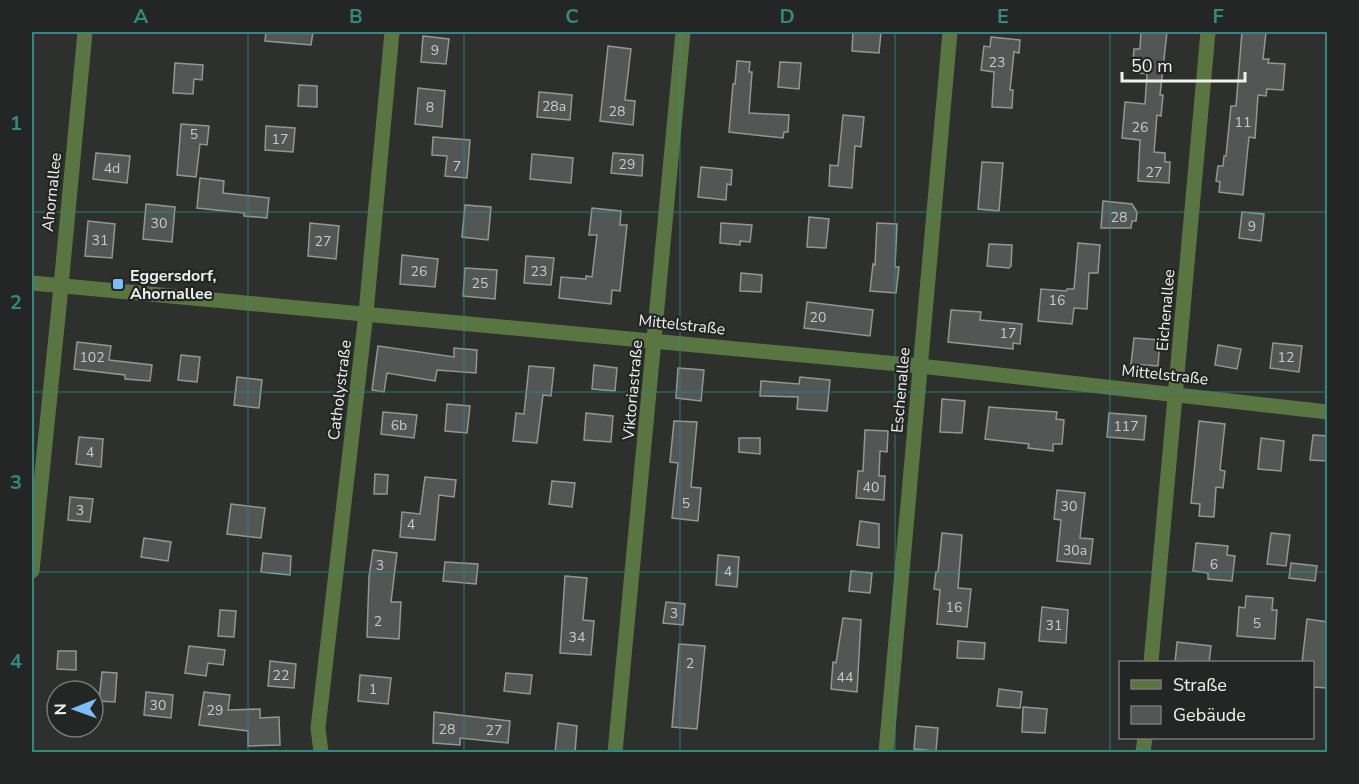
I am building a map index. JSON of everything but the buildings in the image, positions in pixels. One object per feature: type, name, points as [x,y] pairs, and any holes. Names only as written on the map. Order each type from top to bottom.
[{"type":"street","name":"Ahornallee","points":[[32,571],[85,32]]},
{"type":"street","name":"Catholystraße","points":[[321,753],[318,728],[366,313],[392,32]]},
{"type":"street","name":"Viktoriastraße","points":[[615,753],[683,32]]},
{"type":"street","name":"Eschenallee","points":[[886,753],[950,32]]},
{"type":"street","name":"Eichenallee","points":[[1152,661],[1208,32]]},
{"type":"street","name":"Mittelstraße","points":[[32,283],[920,366],[1176,393],[1328,412]]},
{"type":"place","name":"Eggersdorf, Ahornallee","points":[[118,284]]}]
